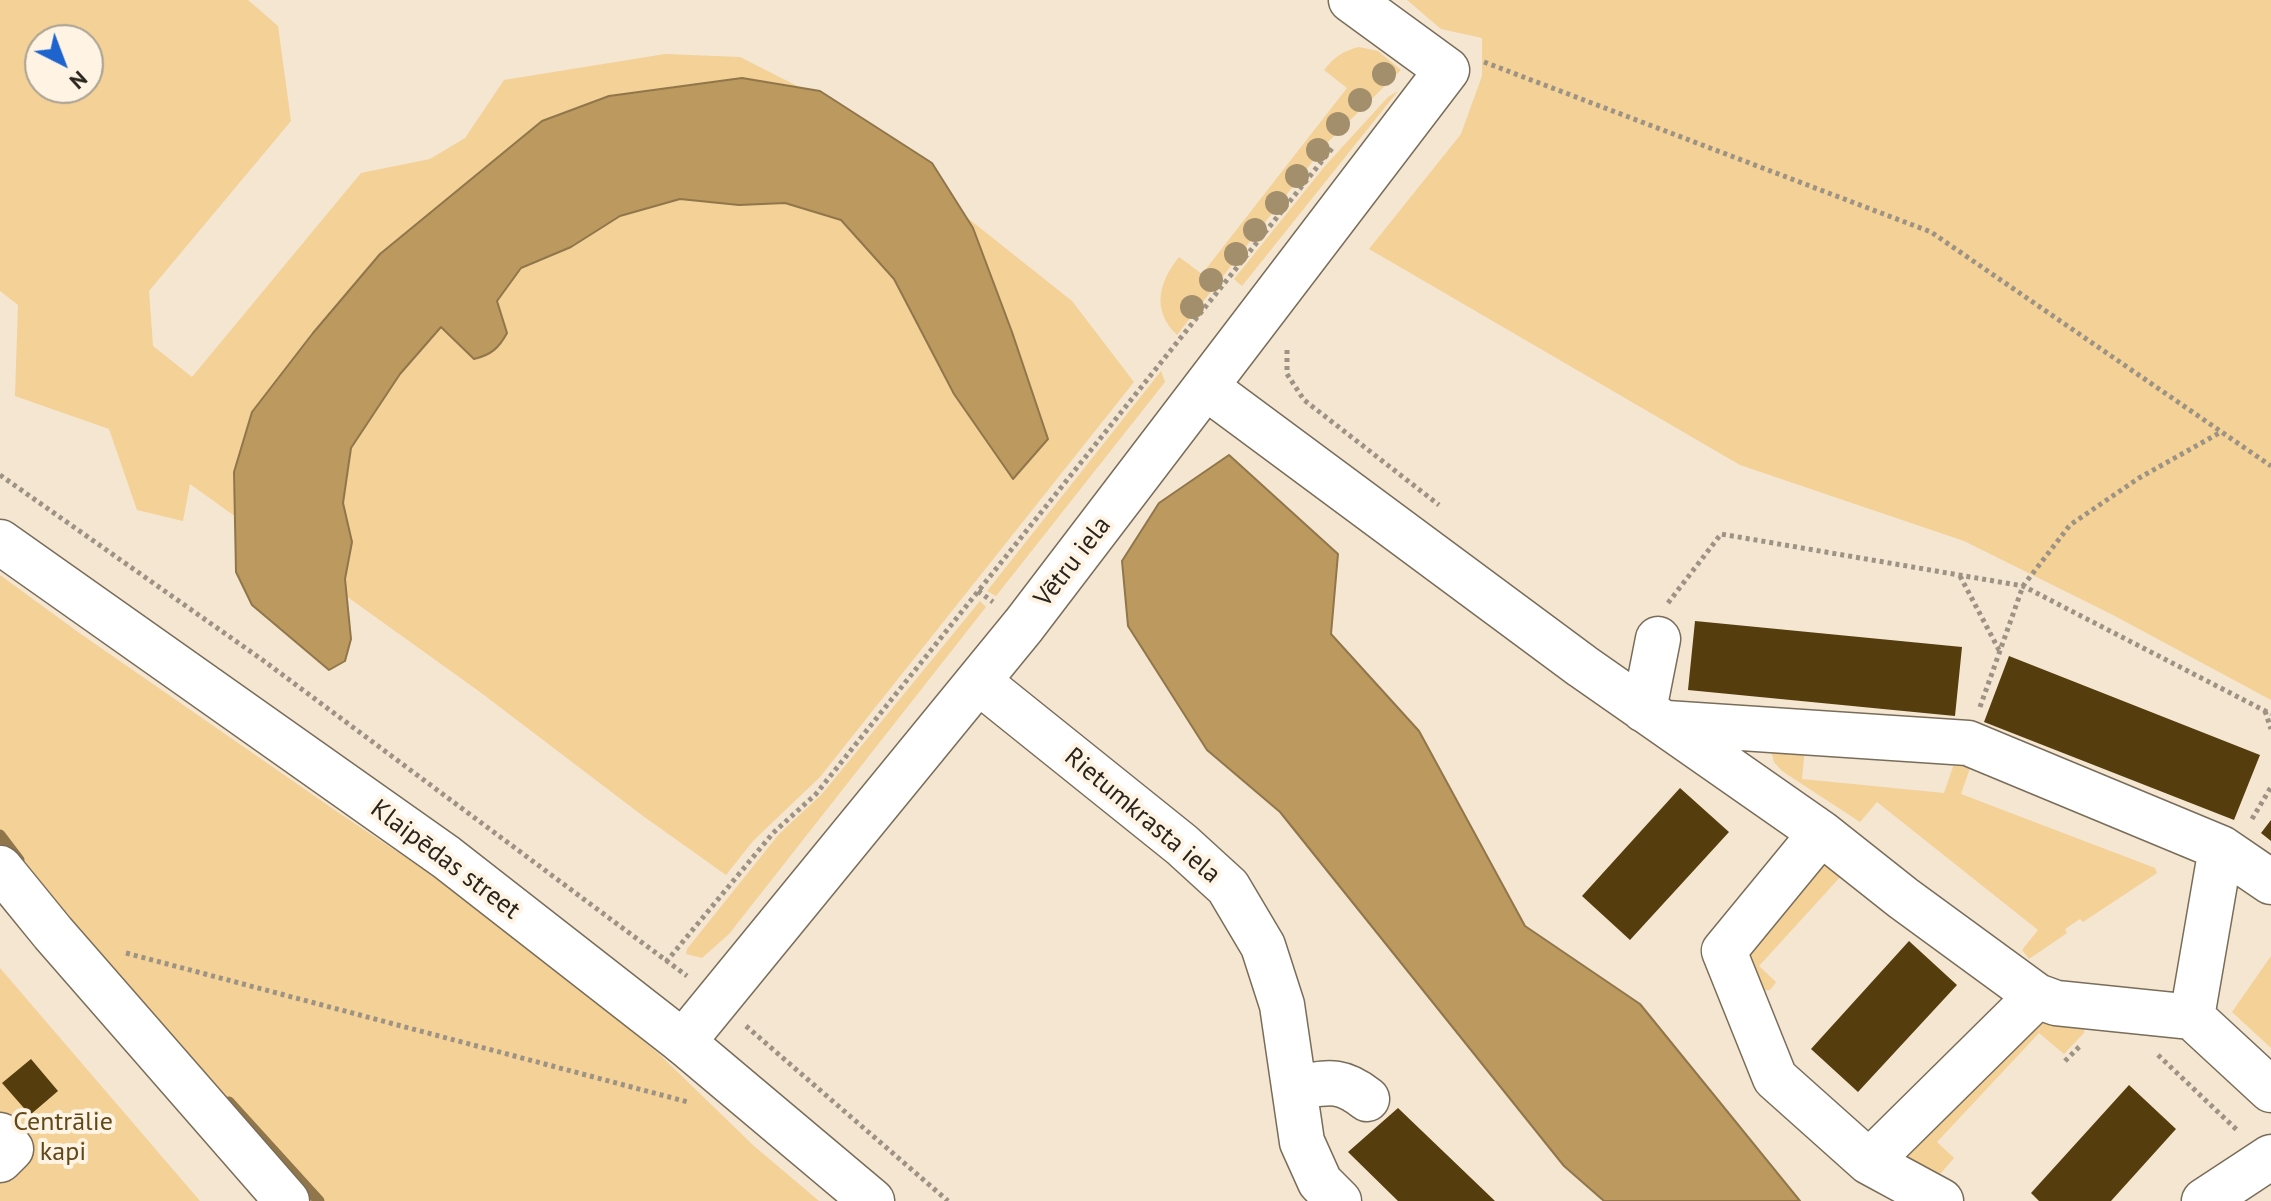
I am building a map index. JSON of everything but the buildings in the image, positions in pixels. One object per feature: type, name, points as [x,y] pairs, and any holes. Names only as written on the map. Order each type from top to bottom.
[{"type":"street","points":[[1351,0],[1447,70]]},
{"type":"street","name":"Vētru iela","points":[[683,1042],[701,988],[979,682],[1207,388],[1447,70]]},
{"type":"street","points":[[1207,388],[1654,716],[1821,833],[1903,898],[2037,996],[2056,1003],[2192,1017],[2271,1090]]},
{"type":"street","name":"Klaipēdas street","points":[[0,542],[446,857],[683,1042],[872,1201]]},
{"type":"street","points":[[1654,716],[1658,639]]},
{"type":"street","name":"Rietumkrasta iela","points":[[979,682],[1182,845],[1228,887],[1263,946],[1282,1005],[1302,1142],[1320,1182],[1339,1201]]},
{"type":"street","points":[[1654,716],[1968,743],[2221,848],[2271,882]]},
{"type":"street","points":[[1821,833],[1724,951],[1775,1078],[1869,1162],[1941,1201]]},
{"type":"street","points":[[2192,1017],[2221,848]]},
{"type":"street","points":[[8,894],[287,1201]]},
{"type":"street","points":[[1869,1162],[2037,996]]},
{"type":"street","points":[[1294,1088],[1335,1082],[1351,1086],[1367,1099]]},
{"type":"street","points":[[0,1135],[11,1149],[0,1160]]},
{"type":"street","points":[[2204,1201],[2268,1159]]},
{"type":"path","points":[[1447,70],[1477,60],[1931,232],[2271,466]]},
{"type":"path","points":[[666,962],[773,833],[816,794],[1336,144]]},
{"type":"path","points":[[1290,345],[1286,355],[1287,374],[1304,400],[1441,507]]},
{"type":"path","points":[[1968,743],[2023,586],[2070,525],[2139,478],[2221,432]]},
{"type":"path","points":[[0,475],[264,661],[701,988],[948,1201]]},
{"type":"path","points":[[1658,639],[1669,601],[1721,534],[2023,586],[2268,712],[2271,729]]},
{"type":"path","points":[[1960,576],[2000,651]]},
{"type":"path","points":[[114,950],[697,1105]]},
{"type":"path","points":[[2153,1050],[2268,1159]]},
{"type":"green space","points":[[0,0],[248,0],[278,26],[291,121],[149,291],[153,346],[192,377],[361,173],[430,159],[465,138],[504,80],[665,54],[740,57],[809,92],[1072,301],[1134,382],[820,777],[753,841],[726,875],[480,692],[190,484],[183,521],[137,510],[109,429],[15,396],[18,305],[0,291]]},
{"type":"green space","points":[[1407,0],[2271,0],[2271,700],[2113,615],[1964,541],[1740,465],[1369,249],[1461,134],[1482,76],[1482,38],[1441,29]]},
{"type":"green space","points":[[1359,47],[1378,51],[1401,70],[1327,143],[1177,335],[1161,306],[1163,286],[1172,267],[1179,257],[1202,274],[1347,88],[1324,70],[1339,55]]},
{"type":"green space","points":[[1398,91],[1242,286],[1234,279],[1325,166],[1388,97]]},
{"type":"green space","points":[[1161,371],[1165,382],[996,596],[987,591]]},
{"type":"green space","points":[[0,575],[339,813],[492,915],[659,1054],[754,1146],[819,1201],[299,1201],[0,856]]},
{"type":"green space","points":[[980,601],[986,607],[729,934],[702,958],[686,954],[779,834],[822,794]]},
{"type":"green space","points":[[1805,747],[1802,779],[1944,793],[1955,761],[1971,765],[1961,794],[2155,868],[2157,873],[2083,922],[2080,919],[2065,929],[2067,933],[2029,959],[2022,950],[2038,930],[1877,802],[1860,822],[1782,771],[1774,762],[1771,751]]},
{"type":"green space","points":[[1822,861],[1842,875],[1759,966],[1776,982],[1770,990],[1758,991],[1741,953]]},
{"type":"green space","points":[[2271,956],[2271,1048],[2232,1012]]},
{"type":"green space","name":"Centrālie kapi","points":[[0,968],[200,1201],[0,1201]]},
{"type":"green space","points":[[2034,1019],[2084,1028],[2084,1033],[2064,1054],[2039,1033],[1937,1142],[1954,1158],[1934,1181],[1906,1165],[1907,1152]]},
{"type":"shaded area","points":[[742,78],[820,91],[932,163],[973,228],[1048,439],[1013,479],[954,394],[894,279],[841,220],[785,203],[739,205],[680,199],[620,216],[571,247],[521,268],[497,301],[507,333],[490,353],[474,359],[441,327],[400,374],[351,448],[343,503],[352,542],[345,579],[351,639],[345,661],[329,670],[252,605],[236,572],[234,472],[252,412],[380,254],[542,121],[609,96]]},
{"type":"shaded area","points":[[1229,455],[1338,554],[1331,634],[1419,731],[1525,926],[1640,1004],[1800,1201],[1604,1201],[1564,1166],[1280,812],[1207,750],[1128,626],[1122,561],[1159,503]]},
{"type":"waterway","points":[[0,835],[19,860]]},
{"type":"waterway","points":[[229,1102],[319,1201]]}]
